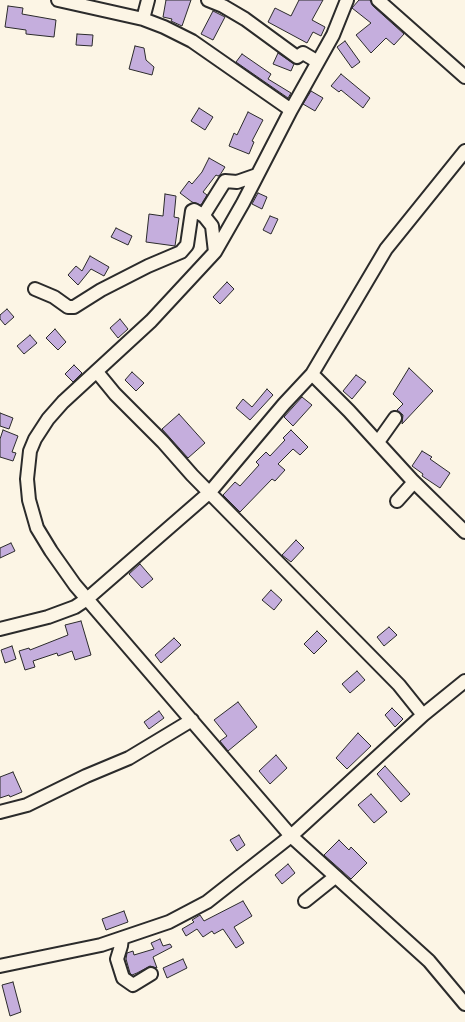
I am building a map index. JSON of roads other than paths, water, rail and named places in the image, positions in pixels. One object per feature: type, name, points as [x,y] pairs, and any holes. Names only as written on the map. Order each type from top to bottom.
[{"type":"street","points":[[58,0],[144,19],[192,41],[291,110]]},
{"type":"street","points":[[144,19],[148,0]]},
{"type":"street","points":[[208,0],[223,6],[245,19],[297,57],[303,53],[318,62]]},
{"type":"street","points":[[347,0],[333,35],[215,252],[151,321],[63,402],[34,439],[30,451],[27,479],[29,500],[37,528],[64,570],[291,836],[429,961],[465,1004]]},
{"type":"street","points":[[378,0],[465,77]]},
{"type":"street","points":[[0,629],[48,617],[75,607],[87,599],[210,492],[284,404],[312,374],[386,249],[465,152]]},
{"type":"street","points":[[204,216],[225,180],[237,182],[257,175]]},
{"type":"street","points":[[35,289],[54,297],[68,307],[74,307],[101,290],[148,266],[182,252],[187,245],[192,211],[194,210],[204,216],[212,226],[215,252]]},
{"type":"street","points":[[97,372],[115,394],[351,638],[399,685],[423,715]]},
{"type":"street","points":[[312,374],[414,482],[465,532]]},
{"type":"street","points":[[378,442],[395,418]]},
{"type":"street","points":[[397,501],[414,482]]},
{"type":"street","points":[[0,966],[81,950],[122,938],[169,922],[217,896],[291,836],[423,715],[465,681]]},
{"type":"street","points":[[0,812],[26,804],[121,761],[192,720]]},
{"type":"street","points":[[305,901],[335,877]]},
{"type":"street","points":[[122,938],[122,946],[117,959],[123,978],[133,985],[151,974]]}]
